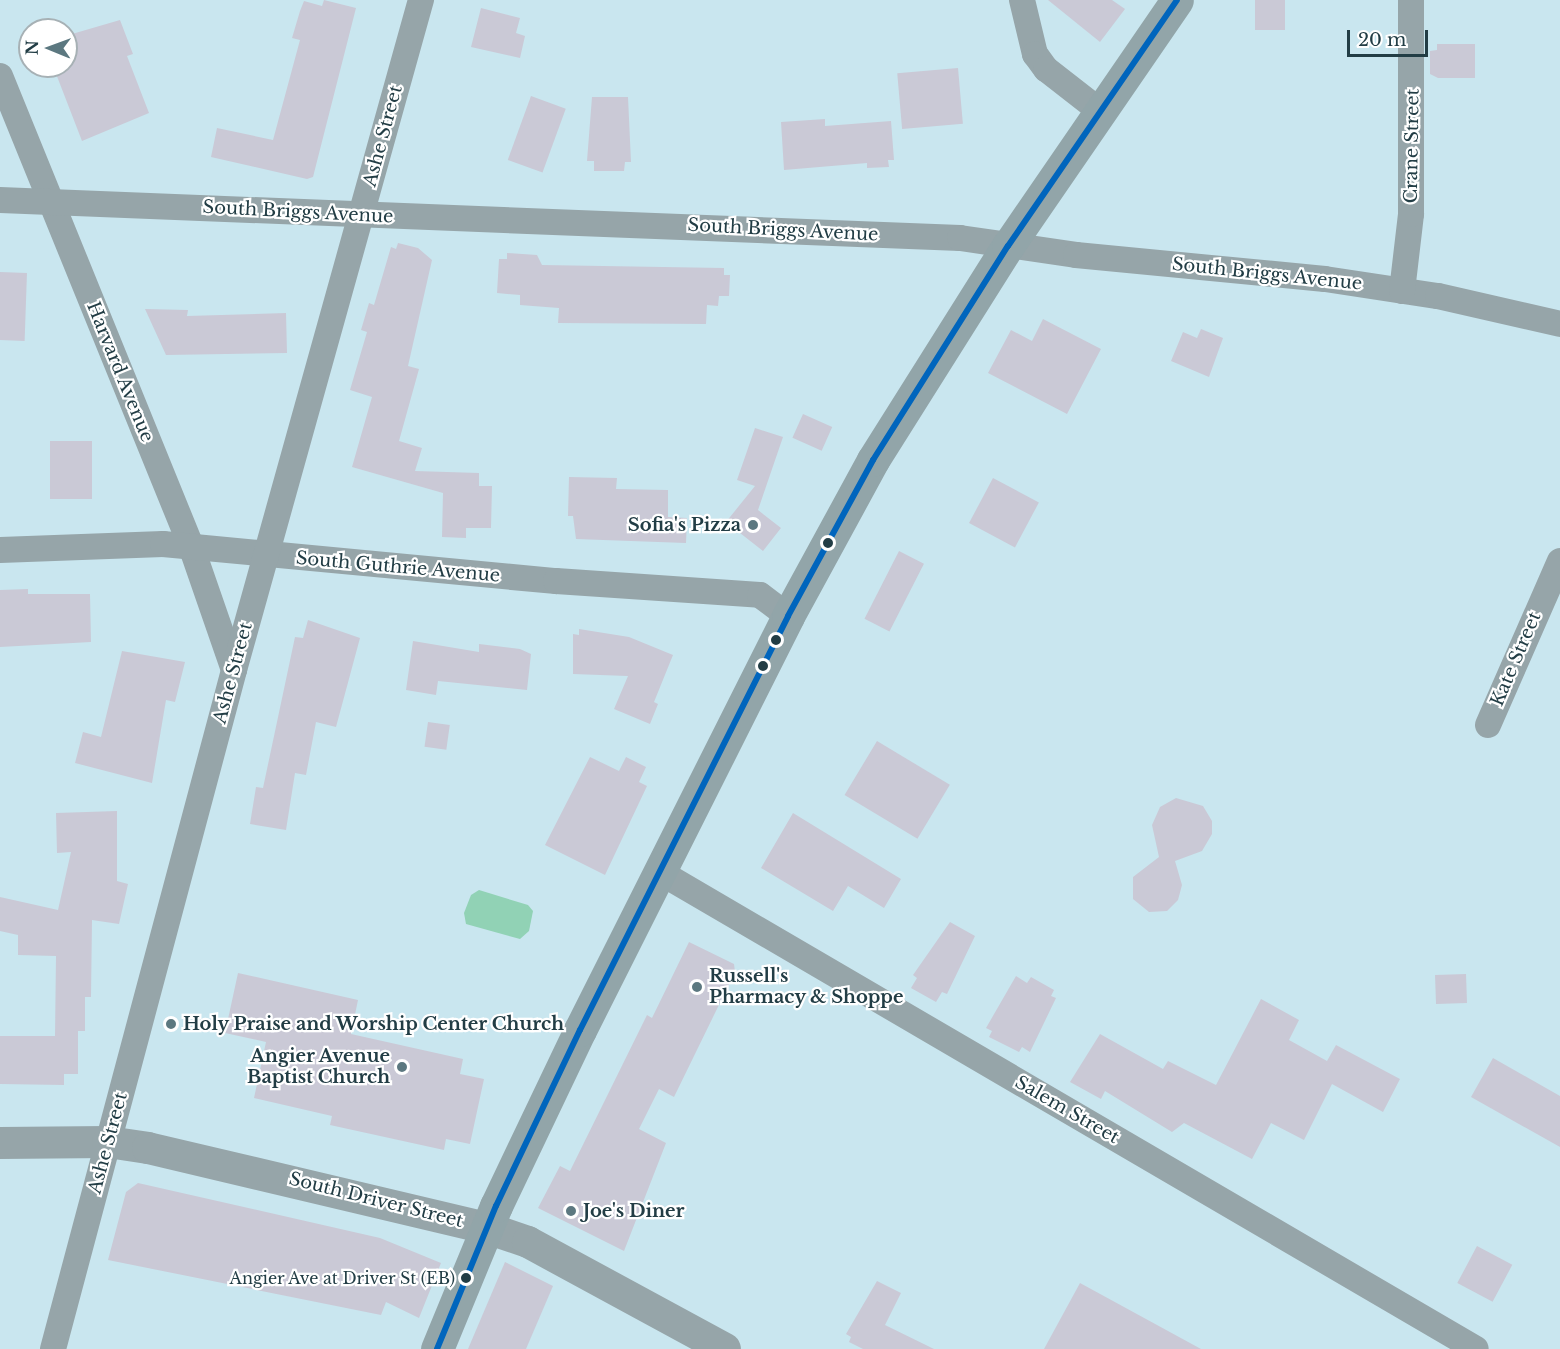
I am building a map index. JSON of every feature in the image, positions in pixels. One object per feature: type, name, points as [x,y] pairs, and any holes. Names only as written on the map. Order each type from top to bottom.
[{"type":"main road","points":[[437,1349],[487,1228],[658,871],[788,616],[897,420],[1008,246],[1177,0]]},
{"type":"street","name":"Ashe Street","points":[[53,1349],[234,670],[363,215],[421,0]]},
{"type":"street","points":[[1022,0],[1035,54],[1046,69],[1101,112]]},
{"type":"street","name":"Crane Street","points":[[1402,291],[1411,213],[1411,0]]},
{"type":"street","name":"Harvard Avenue","points":[[0,76],[190,546],[234,670]]},
{"type":"street","name":"South Briggs Avenue","points":[[0,200],[960,238],[1008,246],[1402,291],[1560,324]]},
{"type":"street","name":"South Guthrie Avenue","points":[[0,550],[190,546],[266,556],[760,595],[788,616]]},
{"type":"street","name":"Kate Street","points":[[1488,725],[1560,561]]},
{"type":"street","name":"Salem Street","points":[[658,871],[1476,1349]]},
{"type":"street","name":"South Driver Street","points":[[0,1143],[108,1142],[278,1176],[487,1228],[528,1242],[725,1349]]},
{"type":"shaded area","points":[[479,890],[528,905],[533,911],[529,931],[520,939],[466,924],[464,913],[471,895]]},
{"type":"building","points":[[324,0],[356,8],[313,177],[307,179],[211,157],[217,128],[273,140],[300,40],[292,38],[300,11],[304,1],[322,6]]},
{"type":"building","points":[[1048,0],[1112,0],[1125,9],[1100,42]]},
{"type":"building","points":[[1255,0],[1285,0],[1285,30],[1255,30]]},
{"type":"building","points":[[481,8],[520,18],[516,33],[525,36],[520,58],[471,47]]},
{"type":"building","points":[[120,20],[133,54],[127,56],[149,113],[82,141],[58,78],[78,78],[78,32]]},
{"type":"building","points":[[1437,44],[1475,44],[1475,78],[1438,78],[1430,74],[1430,51],[1437,50]]},
{"type":"building","points":[[958,68],[963,124],[902,129],[897,73]]},
{"type":"building","points":[[531,96],[566,109],[543,173],[508,160]]},
{"type":"building","points":[[592,97],[628,97],[631,162],[625,162],[624,171],[594,171],[594,161],[587,161]]},
{"type":"building","points":[[825,119],[825,126],[891,121],[894,160],[888,160],[889,167],[867,168],[867,163],[784,170],[781,122]]},
{"type":"building","points":[[398,243],[418,248],[432,260],[408,366],[419,369],[399,441],[422,448],[415,471],[479,473],[479,486],[492,486],[491,528],[466,528],[466,538],[442,537],[443,493],[352,467],[372,397],[350,390],[367,332],[361,330],[369,303],[374,305],[391,247],[396,249]]},
{"type":"building","points":[[507,253],[537,255],[542,265],[724,268],[724,275],[730,275],[729,296],[719,296],[718,306],[707,305],[706,324],[558,323],[559,308],[520,305],[520,295],[497,293],[499,259],[507,259]]},
{"type":"building","points":[[0,272],[27,273],[25,341],[0,340]]},
{"type":"building","points":[[145,309],[188,310],[187,316],[286,313],[287,353],[166,355]]},
{"type":"building","points":[[1043,319],[1101,349],[1067,414],[988,373],[1011,330],[1032,341]]},
{"type":"building","points":[[1201,329],[1223,338],[1209,377],[1171,361],[1183,332],[1197,338]]},
{"type":"building","points":[[803,414],[832,427],[822,451],[792,438]]},
{"type":"building","points":[[755,428],[783,437],[758,510],[781,528],[763,551],[726,522],[755,486],[737,480]]},
{"type":"building","points":[[50,441],[92,441],[92,499],[50,499]]},
{"type":"building","points":[[569,477],[617,478],[616,489],[668,490],[668,517],[687,518],[686,543],[576,539],[573,516],[568,516]]},
{"type":"building","points":[[993,478],[1039,502],[1015,547],[969,523]]},
{"type":"building","points":[[899,551],[924,564],[889,631],[864,619]]},
{"type":"building","points":[[28,589],[28,594],[90,594],[91,642],[0,647],[0,590]]},
{"type":"building","points":[[308,620],[360,638],[336,727],[316,722],[306,775],[295,773],[286,830],[250,824],[256,787],[263,788],[295,637],[303,638]]},
{"type":"building","points":[[579,629],[629,637],[673,655],[654,702],[658,704],[650,724],[614,709],[628,676],[573,674],[573,634],[579,635]]},
{"type":"building","points":[[413,641],[479,652],[479,644],[520,649],[531,654],[527,690],[438,681],[436,695],[406,690]]},
{"type":"building","points":[[122,651],[185,662],[175,702],[166,700],[152,783],[75,763],[83,732],[101,737]]},
{"type":"building","points":[[428,722],[450,725],[446,750],[425,747]]},
{"type":"building","points":[[877,741],[950,785],[917,839],[845,795]]},
{"type":"building","points":[[590,757],[619,771],[626,757],[646,767],[639,782],[647,786],[605,875],[545,845]]},
{"type":"building","points":[[1176,798],[1203,806],[1212,821],[1212,834],[1202,851],[1175,861],[1182,885],[1178,900],[1167,911],[1149,912],[1133,899],[1133,877],[1159,857],[1152,825],[1160,807]]},
{"type":"building","points":[[117,811],[117,881],[128,884],[119,924],[92,920],[91,997],[85,997],[85,1031],[78,1031],[78,1074],[64,1074],[64,1085],[0,1084],[0,1036],[55,1036],[56,956],[18,955],[18,935],[0,931],[0,897],[58,910],[71,852],[57,853],[56,813]]},
{"type":"building","points":[[793,813],[901,879],[884,908],[848,886],[833,911],[761,868]]},
{"type":"building","points":[[950,922],[975,936],[947,994],[942,992],[936,1002],[911,988],[917,978],[913,975]]},
{"type":"building","points":[[689,942],[734,964],[735,972],[674,1097],[659,1089],[639,1129],[666,1143],[624,1251],[538,1208],[560,1166],[570,1171],[647,1015],[652,1018]]},
{"type":"building","name":"Angier Avenue Baptist Church","points":[[238,973],[358,1000],[351,1034],[463,1059],[460,1074],[484,1079],[470,1144],[446,1139],[444,1150],[330,1125],[332,1116],[254,1098],[266,1042],[225,1033]]},
{"type":"building","points":[[1466,974],[1467,1003],[1436,1004],[1435,975]]},
{"type":"building","points":[[1016,976],[1027,983],[1031,977],[1054,990],[1051,996],[1056,998],[1030,1052],[1022,1047],[1019,1052],[989,1037],[992,1031],[986,1028]]},
{"type":"building","points":[[1261,999],[1299,1020],[1289,1040],[1327,1061],[1336,1045],[1400,1079],[1383,1112],[1332,1084],[1304,1140],[1271,1123],[1252,1159],[1184,1123],[1172,1132],[1105,1091],[1101,1099],[1070,1082],[1100,1034],[1163,1069],[1168,1061],[1216,1085]]},
{"type":"building","points":[[1493,1058],[1560,1096],[1560,1147],[1471,1097]]},
{"type":"building","points":[[138,1183],[380,1238],[441,1263],[419,1318],[386,1302],[381,1315],[108,1260],[126,1192]]},
{"type":"building","points":[[1477,1246],[1512,1265],[1493,1302],[1457,1283]]},
{"type":"building","points":[[505,1262],[553,1286],[526,1349],[468,1349]]},
{"type":"building","points":[[877,1281],[901,1293],[885,1325],[934,1349],[863,1349],[849,1342],[851,1337],[846,1334]]},
{"type":"building","points":[[1080,1283],[1201,1349],[1044,1349]]},
{"type":"transit line","points":[[437,1349],[496,1206],[580,1030],[788,616],[873,460],[1008,246],[1177,0]]},
{"type":"place","name":"Sofia's Pizza","points":[[753,525]]},
{"type":"place","name":"Russell's Pharmacy & Shoppe","points":[[697,987]]},
{"type":"place","name":"Holy Praise and Worship Center Church","points":[[171,1024]]},
{"type":"place","name":"Angier Avenue Baptist Church","points":[[402,1067]]},
{"type":"place","name":"Joe's Diner","points":[[571,1211]]},
{"type":"place","name":"Angier Ave at Driver St (EB)","points":[[466,1278]]}]
